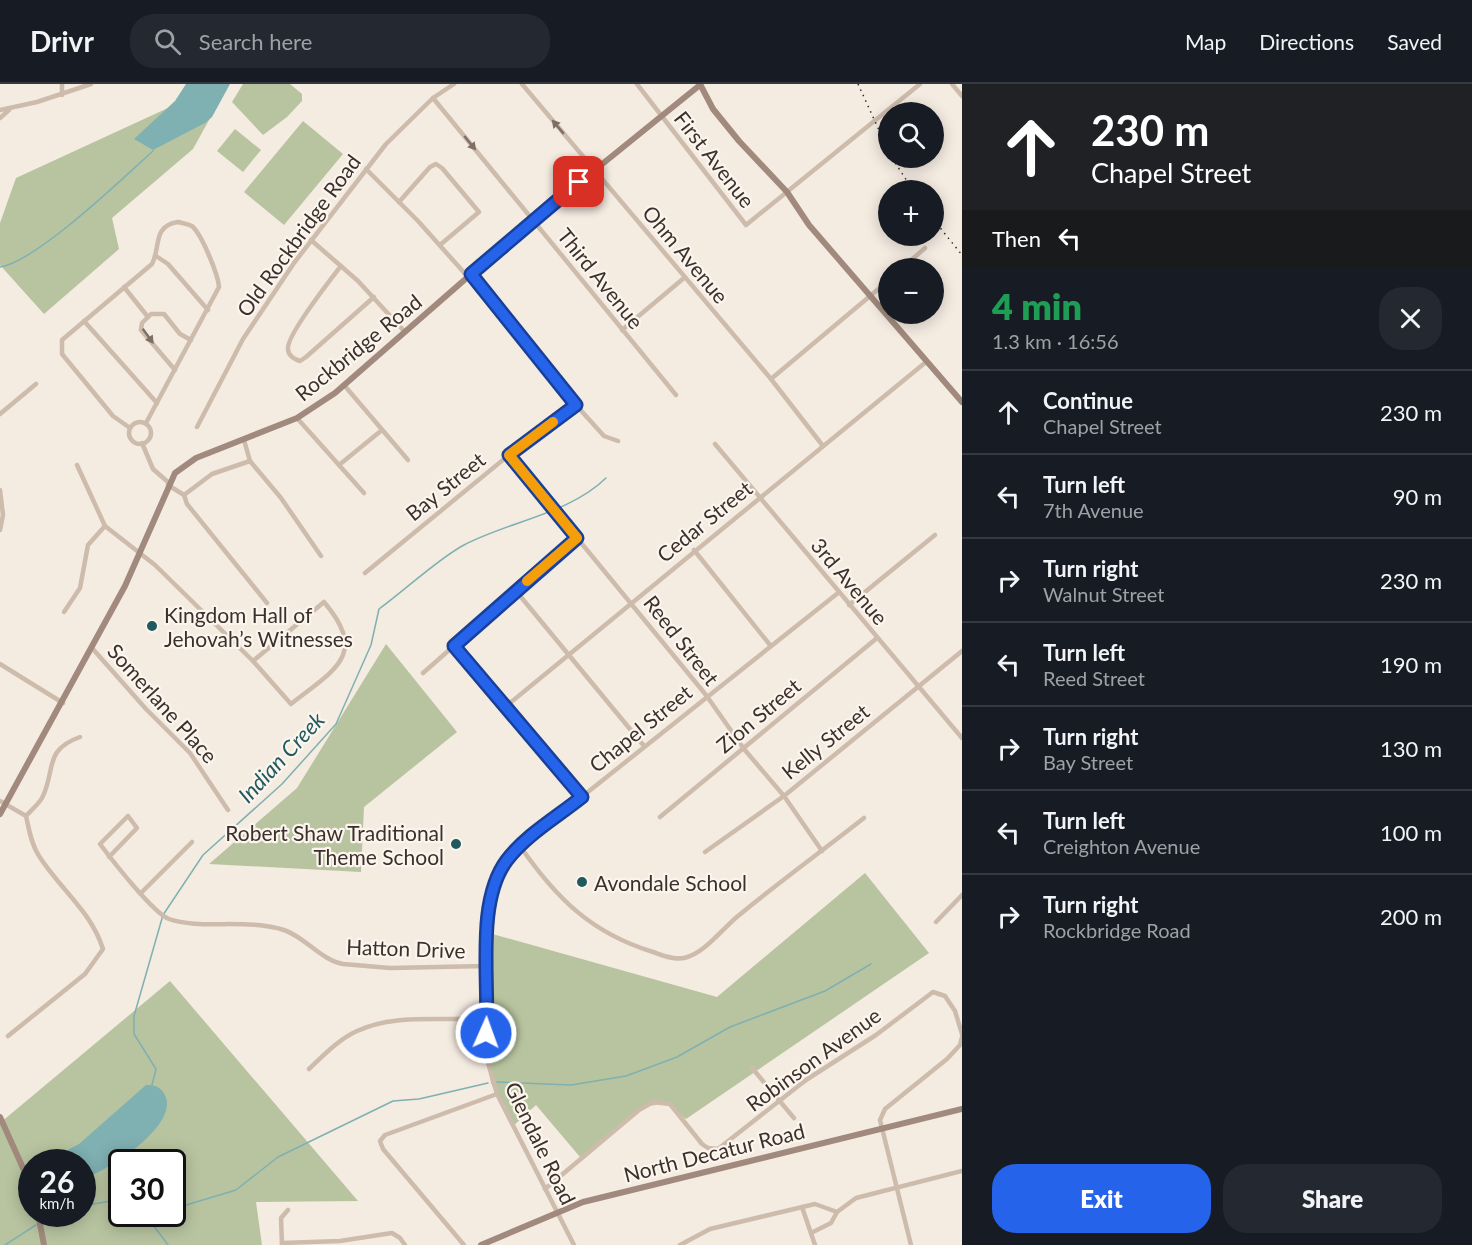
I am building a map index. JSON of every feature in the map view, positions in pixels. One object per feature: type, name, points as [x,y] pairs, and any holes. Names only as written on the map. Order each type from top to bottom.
[{"type":"street","points":[[62,84],[62,94]]},
{"type":"street","points":[[0,110],[9,110],[90,84]]},
{"type":"street","name":"Old Rockbridge Road","points":[[197,427],[243,339],[311,240],[386,144],[433,98],[454,84]]},
{"type":"street","name":"Ohm Avenue","points":[[522,84],[771,379],[823,446]]},
{"type":"street","name":"First Avenue","points":[[637,84],[746,225],[787,192]]},
{"type":"street","points":[[700,84],[727,126],[787,192],[809,225],[962,402]]},
{"type":"street","name":"Rockbridge Road","points":[[0,814],[3,802],[63,703],[92,648],[140,554],[168,484],[182,466],[196,458],[244,441],[297,418],[344,385],[533,220],[700,84]]},
{"type":"street","points":[[787,192],[920,84]]},
{"type":"street","points":[[952,84],[962,96]]},
{"type":"street","name":"Third Avenue","points":[[433,98],[676,395]]},
{"type":"street","points":[[0,118],[9,110]]},
{"type":"street","points":[[399,202],[430,168],[436,164],[442,168],[479,212],[440,245]]},
{"type":"street","points":[[366,169],[470,275],[604,436],[618,441]]},
{"type":"street","points":[[130,428],[113,416],[62,354],[62,340],[152,264],[156,256],[156,237],[161,229],[178,222],[192,226],[218,278],[219,287],[146,423]]},
{"type":"street","points":[[311,240],[374,297],[405,332]]},
{"type":"street","points":[[914,258],[925,248]]},
{"type":"street","points":[[156,256],[168,264],[208,310]]},
{"type":"street","points":[[341,266],[287,346],[288,352],[294,359],[300,361],[306,357],[374,297]]},
{"type":"street","points":[[622,330],[684,278]]},
{"type":"street","points":[[124,287],[148,317]]},
{"type":"street","points":[[771,379],[878,290]]},
{"type":"street","points":[[175,370],[141,330],[142,323],[156,312],[164,314],[180,334],[191,340]]},
{"type":"street","points":[[84,321],[157,403]]},
{"type":"street","name":"Cedar Street","points":[[505,707],[926,362]]},
{"type":"street","points":[[0,414],[36,384]]},
{"type":"street","points":[[344,385],[408,460]]},
{"type":"street","name":"Bay Street","points":[[364,573],[509,455],[576,405]]},
{"type":"street","points":[[297,418],[364,493]]},
{"type":"street","points":[[130,428],[139,422],[146,423],[150,429],[150,436],[142,443]]},
{"type":"street","points":[[130,428],[130,438],[142,443],[153,469],[168,484],[184,495],[187,504],[267,603]]},
{"type":"street","points":[[339,465],[382,430]]},
{"type":"street","points":[[244,441],[250,460],[281,498],[321,556]]},
{"type":"street","name":"3rd Avenue","points":[[715,444],[962,738]]},
{"type":"street","name":"Reed Street","points":[[509,455],[706,695],[744,749],[784,796],[822,851]]},
{"type":"street","points":[[184,495],[212,474],[250,460]]},
{"type":"street","points":[[77,465],[105,526],[155,565],[253,661],[291,704],[340,663],[345,649],[343,627],[324,602],[253,661]]},
{"type":"street","points":[[0,490],[3,515],[0,530]]},
{"type":"street","points":[[64,612],[80,588],[88,544],[105,526]]},
{"type":"street","points":[[849,605],[935,535]]},
{"type":"street","points":[[423,674],[577,538]]},
{"type":"street","points":[[694,550],[770,645]]},
{"type":"street","points":[[516,591],[644,746]]},
{"type":"street","name":"Chapel Street","points":[[520,846],[706,695],[838,593]]},
{"type":"street","name":"Zion Street","points":[[660,817],[877,638]]},
{"type":"street","points":[[454,646],[582,797]]},
{"type":"street","name":"Somerlane Place","points":[[92,648],[130,692],[189,753],[228,810]]},
{"type":"street","name":"Kelly Street","points":[[705,852],[784,796],[962,651]]},
{"type":"street","points":[[0,664],[63,703]]},
{"type":"street","points":[[26,816],[43,796],[57,751],[65,743],[80,737]]},
{"type":"street","points":[[3,802],[26,816],[38,856],[93,923],[103,949],[85,974],[8,1036]]},
{"type":"street","points":[[128,816],[137,828],[109,857],[100,844],[128,816]]},
{"type":"street","points":[[520,846],[546,880],[583,919],[609,934],[652,952],[674,958],[685,958],[698,951],[864,818]]},
{"type":"street","points":[[141,893],[192,842]]},
{"type":"street","name":"Glendale Road","points":[[520,846],[500,871],[489,905],[486,966],[487,1017],[484,1049],[497,1094],[574,1245]]},
{"type":"street","name":"Hatton Drive","points":[[109,857],[167,919],[234,922],[281,929],[305,941],[336,963],[390,968],[486,966]]},
{"type":"street","points":[[936,922],[962,896]]},
{"type":"street","name":"Robinson Avenue","points":[[545,1189],[639,1110],[660,1101],[670,1104],[702,1144],[713,1150],[724,1146],[806,1080],[876,1035],[933,992],[945,996],[955,1011],[962,1035]]},
{"type":"street","points":[[309,1069],[347,1036],[366,1027],[405,1019],[487,1017]]},
{"type":"street","points":[[911,1245],[880,1129],[882,1113],[947,1059],[960,1045],[962,1035]]},
{"type":"street","points":[[752,1068],[794,1118]]},
{"type":"street","points":[[464,1245],[383,1149],[380,1141],[385,1135],[497,1094]]},
{"type":"street","name":"North Decatur Road","points":[[481,1245],[583,1202],[962,1109]]},
{"type":"street","points":[[0,1117],[18,1157]]},
{"type":"street","points":[[811,1233],[831,1223],[837,1212],[856,1198],[962,1171]]},
{"type":"street","points":[[680,1245],[710,1229],[815,1204],[837,1212]]},
{"type":"street","points":[[802,1207],[815,1245]]},
{"type":"street","points":[[288,1210],[281,1218],[282,1244],[392,1233],[405,1245]]},
{"type":"street","points":[[41,1227],[44,1245]]},
{"type":"green space","points":[[220,84],[229,84],[193,149],[112,218],[119,249],[44,314],[0,265],[0,223],[16,178]]},
{"type":"green space","points":[[243,84],[290,84],[302,94],[302,101],[287,117],[263,135],[232,102]]},
{"type":"green space","points":[[303,121],[343,154],[284,225],[244,192]]},
{"type":"green space","points":[[235,129],[261,150],[243,172],[217,151]]},
{"type":"green space","points":[[386,644],[457,732],[364,807],[361,872],[209,864],[297,788]]},
{"type":"green space","points":[[865,873],[929,953],[686,1119],[665,1103],[644,1107],[580,1157],[536,1105],[512,1127],[491,1083],[484,1044],[489,933],[717,997]]},
{"type":"green space","points":[[170,981],[358,1201],[256,1202],[262,1245],[0,1245],[0,1123]]},
{"type":"water","points":[[186,84],[230,84],[212,117],[205,123],[153,150],[134,139],[175,101]]},
{"type":"water","points":[[146,1085],[159,1088],[165,1095],[167,1107],[162,1120],[152,1133],[135,1149],[108,1149],[108,1167],[96,1173],[96,1149],[70,1149],[79,1144]]},
{"type":"waterway","points":[[0,267],[16,262],[57,235],[153,151]]},
{"type":"waterway","name":"Indian Creek","points":[[152,1085],[156,1069],[134,1034],[134,1016],[163,915],[203,855],[282,784],[336,724],[371,645],[379,609],[433,566],[464,545],[557,509],[591,490],[606,478]]},
{"type":"waterway","points":[[497,1082],[571,1085],[626,1076],[677,1057],[730,1027],[825,991],[871,964]]},
{"type":"waterway","points":[[186,1205],[236,1190],[278,1157],[393,1101],[419,1099],[488,1083]]},
{"type":"waterway","points":[[96,1204],[108,1201]]},
{"type":"waterway","name":"Indian Creek","points":[[5,1245],[33,1227]]},
{"type":"waterway","points":[[155,1227],[168,1245]]},
{"type":"railway","points":[[858,84],[878,128]]},
{"type":"railway","points":[[899,168],[906,180]]},
{"type":"railway","points":[[944,233],[962,255]]},
{"type":"slow traffic","points":[[527,581],[577,538],[509,455],[553,422]]},
{"type":"place","name":"Kingdom Hall of Jehovah’s Witnesses","points":[[152,626]]},
{"type":"place","name":"Robert Shaw Traditional Theme School","points":[[456,844]]},
{"type":"place","name":"Avondale School","points":[[582,882]]},
{"type":"route","points":[[486,1033],[489,905],[500,871],[520,846],[582,797],[454,646],[577,538],[509,455],[576,405],[471,274],[579,182]]}]
